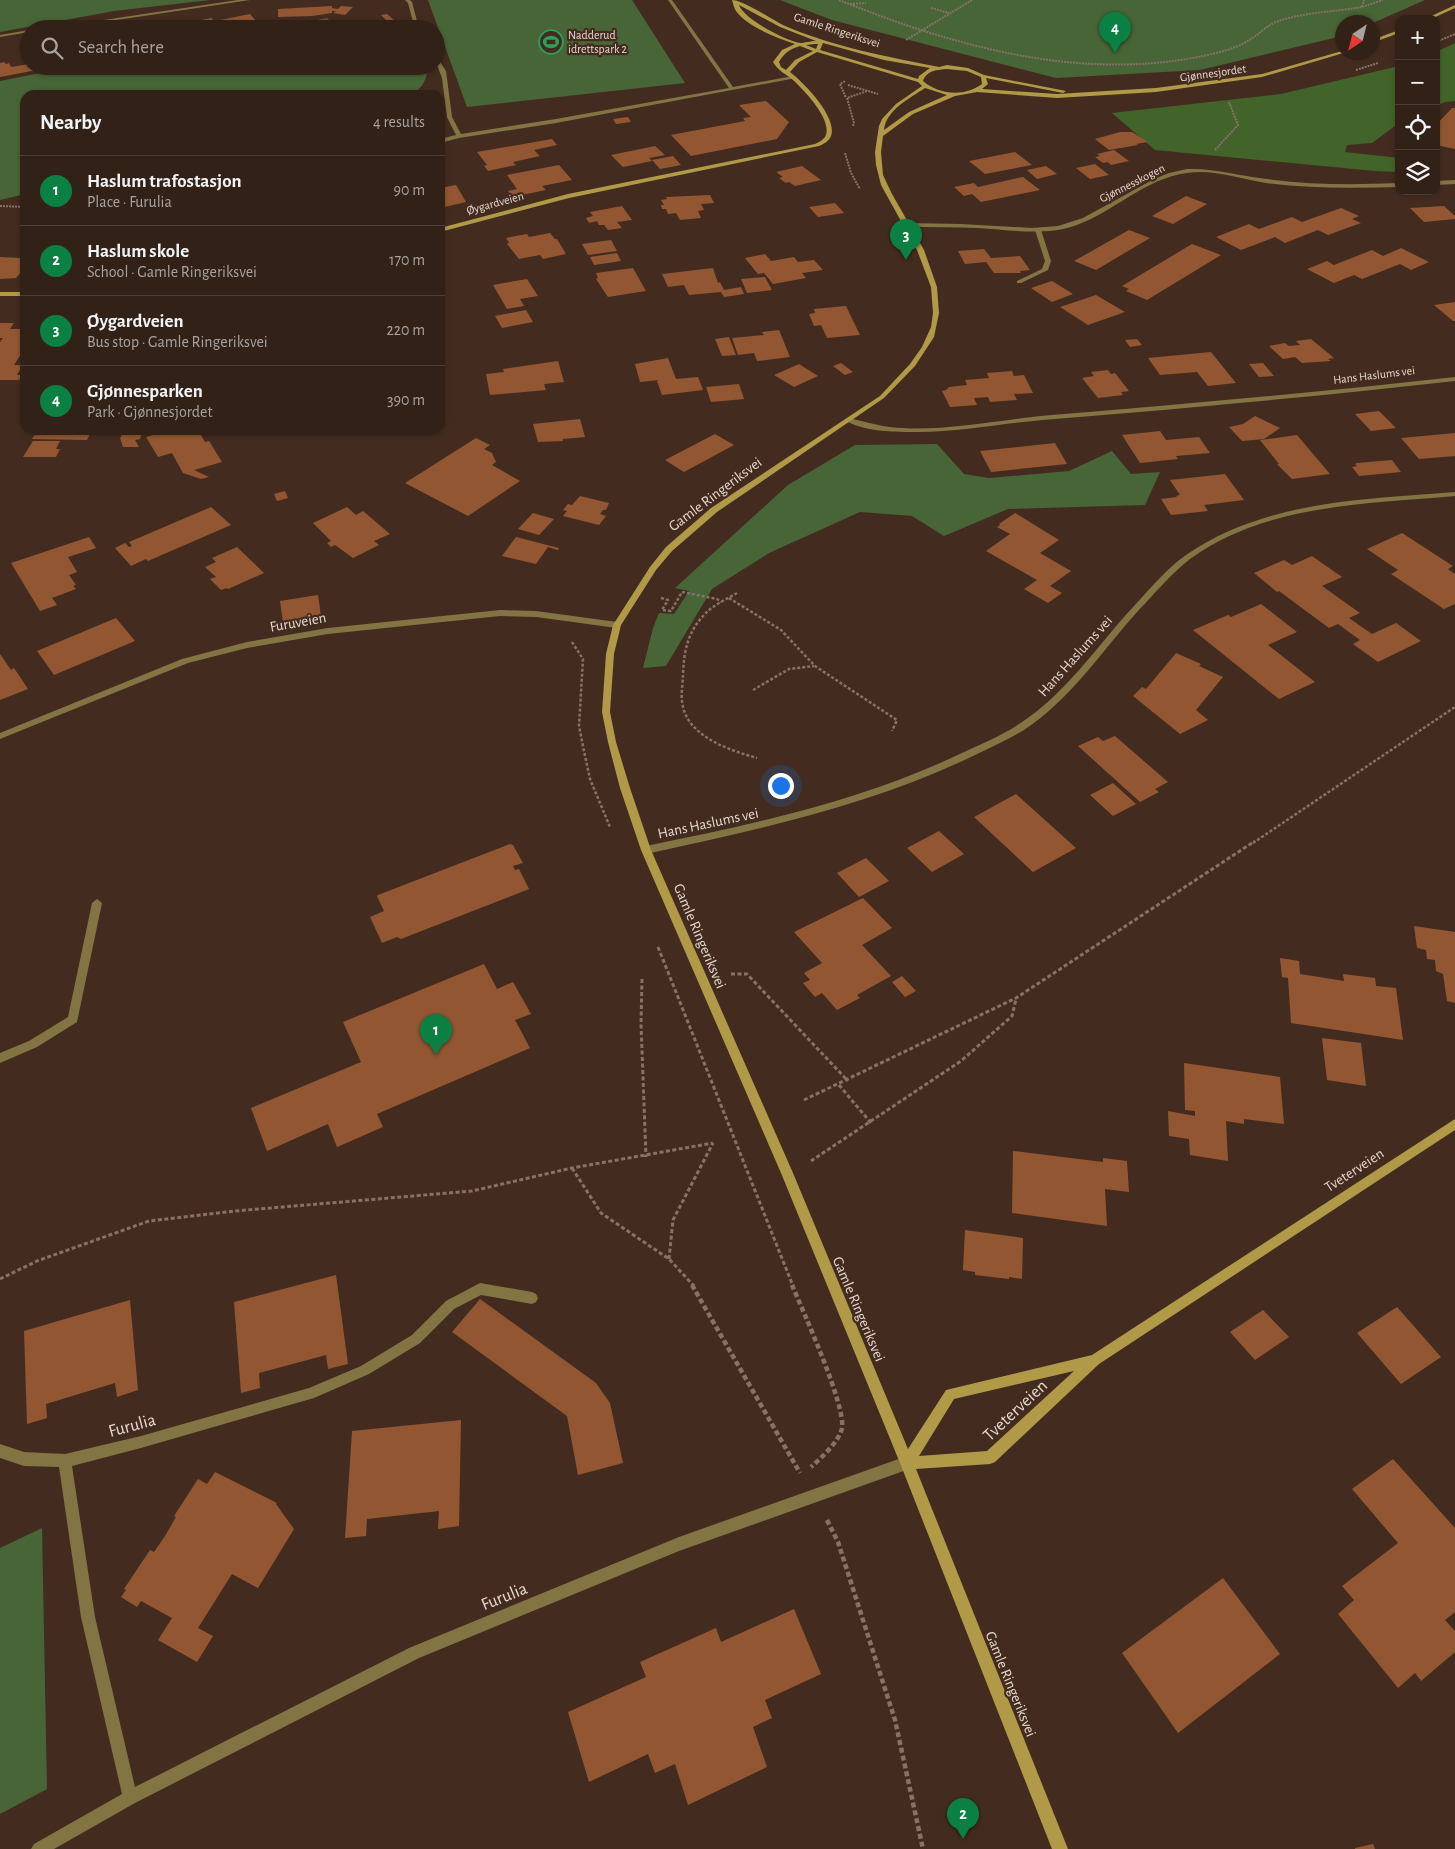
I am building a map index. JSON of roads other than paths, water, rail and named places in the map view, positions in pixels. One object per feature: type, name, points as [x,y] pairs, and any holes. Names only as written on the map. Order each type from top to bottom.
[{"type":"main road","name":"Gamle Ringeriksvei","points":[[735,0],[774,23],[821,42],[867,56],[937,68],[958,68],[983,76]]},
{"type":"main road","name":"Gamle Ringeriksvei","points":[[735,0],[739,12],[757,25],[799,44],[920,81]]},
{"type":"main road","points":[[1436,15],[1455,6]]},
{"type":"main road","points":[[1380,39],[1395,33]]},
{"type":"main road","name":"Øygardveien","points":[[445,229],[568,196],[817,145],[828,137],[830,129],[822,110],[788,71],[779,68],[776,62],[779,56],[799,44],[821,42]]},
{"type":"main road","points":[[788,71],[797,61],[818,50],[821,42]]},
{"type":"main road","name":"Gjønnesjordet","points":[[956,93],[976,90],[1042,96],[1156,90],[1219,83],[1284,70],[1335,55]]},
{"type":"main road","points":[[937,68],[924,73],[920,81],[925,86],[944,92],[956,93]]},
{"type":"main road","points":[[976,90],[985,84],[983,76]]},
{"type":"main road","name":"Gjønnesjordet","points":[[983,76],[1081,94]]},
{"type":"main road","name":"Gamle Ringeriksvei","points":[[925,86],[894,108],[881,126],[877,158],[882,181],[887,193],[907,225],[934,280],[937,310],[934,328],[928,344],[906,373],[882,396],[769,472],[688,531],[653,568],[617,625],[610,654],[606,712],[625,788],[646,850],[787,1174],[908,1463],[1060,1849]]},
{"type":"main road","points":[[881,135],[911,113],[956,93]]},
{"type":"main road","points":[[0,294],[20,294]]},
{"type":"main road","name":"Tveterveien","points":[[908,1463],[990,1457],[1095,1360],[1455,1124]]},
{"type":"main road","name":"Tveterveien","points":[[908,1463],[950,1394],[1095,1360]]},
{"type":"street","points":[[173,0],[176,9]]},
{"type":"street","points":[[104,20],[248,0]]},
{"type":"street","points":[[407,0],[410,2],[415,20]]},
{"type":"street","points":[[670,0],[731,88]]},
{"type":"street","points":[[0,36],[20,33]]},
{"type":"street","points":[[445,75],[449,98],[449,116],[459,136]]},
{"type":"street","points":[[445,140],[793,78]]},
{"type":"street","name":"Gjønnesskogen","points":[[907,225],[1038,230],[1070,226],[1170,175],[1190,171],[1203,171],[1317,186],[1395,185]]},
{"type":"street","points":[[1440,183],[1455,182]]},
{"type":"street","points":[[1019,282],[1045,270],[1048,261],[1038,230]]},
{"type":"street","name":"Hans Haslums vei","points":[[849,420],[867,427],[912,431],[996,421],[1277,398],[1455,378]]},
{"type":"street","name":"Hans Haslums vei","points":[[646,850],[775,822],[890,788],[944,768],[1023,726],[1054,703],[1160,583],[1190,556],[1226,535],[1271,519],[1324,508],[1455,494]]},
{"type":"street","name":"Furuveien","points":[[0,736],[185,661],[274,640],[328,630],[500,613],[536,614],[617,625]]},
{"type":"street","points":[[0,1058],[33,1044],[73,1019],[97,904]]},
{"type":"street","name":"Furulia","points":[[0,1451],[24,1459],[65,1461],[141,1442],[310,1394],[365,1370],[416,1338],[450,1305],[480,1289],[532,1298]]},
{"type":"street","points":[[65,1461],[88,1617],[130,1798]]},
{"type":"street","name":"Furulia","points":[[39,1849],[130,1798],[414,1653],[679,1544],[908,1463]]},
{"type":"place","name":"Nadderud idrettspark 2","points":[[551,42]]},
{"type":"place","name":"Gjønnesparken","points":[[1115,53]]},
{"type":"place","name":"Øygardveien","points":[[906,260]]},
{"type":"place","name":"Haslum trafostasjon","points":[[436,1055]]},
{"type":"place","name":"Haslum skole","points":[[963,1839]]}]
